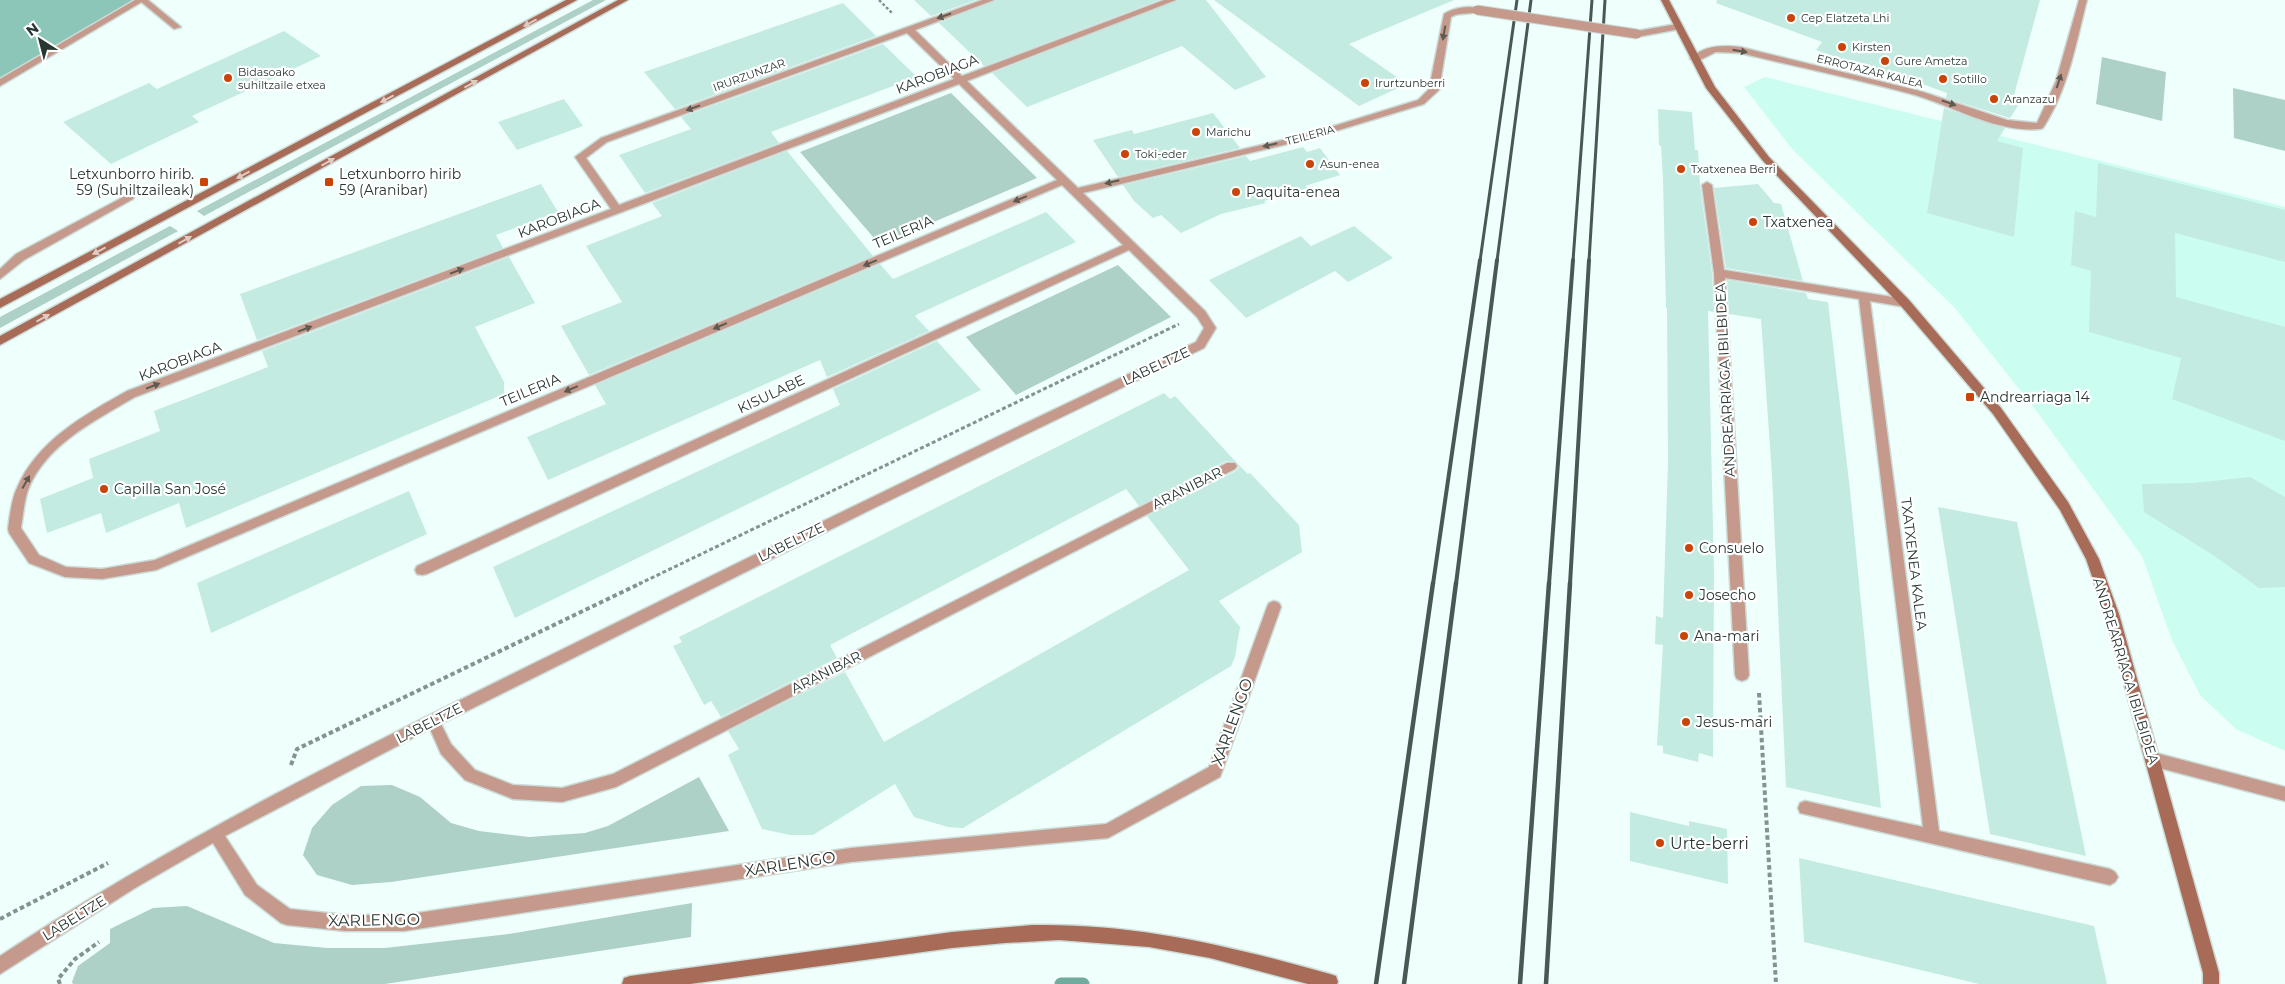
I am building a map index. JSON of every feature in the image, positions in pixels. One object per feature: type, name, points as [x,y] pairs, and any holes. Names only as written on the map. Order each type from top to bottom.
[{"type":"main road","points":[[0,304],[573,0]]},
{"type":"main road","points":[[0,341],[624,0]]},
{"type":"main road","name":"ANDREARRIAGA IBILBIDEA","points":[[1665,0],[1677,28],[1711,88],[1766,159],[1905,303],[1997,411],[2068,515],[2092,559],[2112,614],[2213,980]]},
{"type":"main road","points":[[630,984],[1015,933],[1086,933],[1151,938],[1216,950],[1330,982]]},
{"type":"street","points":[[0,83],[142,0],[177,27]]},
{"type":"street","name":"IRURZUNZAR","points":[[617,210],[580,157],[604,140],[990,0]]},
{"type":"street","name":"KAROBIAGA","points":[[14,529],[23,487],[44,454],[80,424],[131,394],[1172,0]]},
{"type":"street","name":"ERROTAZAR KALEA","points":[[1695,59],[1702,53],[1719,48],[1740,50],[1941,100],[2014,125],[2031,128],[2040,126],[2049,113],[2077,27],[2083,0]]},
{"type":"street","name":"TEILERIA","points":[[1077,192],[1095,186],[1310,136],[1420,102],[1434,90],[1447,16],[1454,11],[1477,10],[1637,34],[1677,28]]},
{"type":"street","name":"LABELTZE","points":[[0,966],[61,923],[298,789],[920,478],[1200,345],[1210,328],[1201,314],[908,29]]},
{"type":"street","name":"TEILERIA","points":[[14,529],[34,559],[65,572],[102,574],[156,565],[1065,180]]},
{"type":"street","points":[[1708,185],[1719,273]]},
{"type":"street","points":[[0,275],[20,257],[129,197]]},
{"type":"street","name":"KISULABE","points":[[422,570],[1132,245]]},
{"type":"street","name":"ANDREARRIAGA IBILBIDEA","points":[[1742,675],[1719,273],[1905,303]]},
{"type":"street","name":"TXATXENEA KALEA","points":[[1864,297],[1932,836]]},
{"type":"street","name":"ARANIBAR","points":[[433,721],[446,749],[470,775],[512,792],[562,795],[616,780],[1231,466]]},
{"type":"street","name":"XARLENGO","points":[[216,835],[251,890],[287,917],[345,923],[404,922],[851,855],[1108,831],[1214,772],[1274,606]]},
{"type":"street","points":[[2152,759],[2285,794]]},
{"type":"street","points":[[1805,808],[2110,877]]},
{"type":"path","points":[[1742,675],[1760,694],[1776,984]]},
{"type":"path","points":[[60,984],[58,979],[75,959],[99,942]]},
{"type":"shaded area","points":[[0,0],[141,0],[0,83]]},
{"type":"shaded area","points":[[593,0],[606,0],[204,216],[197,211]]},
{"type":"shaded area","points":[[2102,57],[2166,72],[2162,121],[2096,104]]},
{"type":"shaded area","points":[[1765,77],[2285,207],[2285,751],[2236,729],[2200,695],[2172,640],[2142,556],[2038,413],[1955,308],[1793,150],[1744,87]]},
{"type":"shaded area","points":[[2233,88],[2285,100],[2285,151],[2234,138]]},
{"type":"shaded area","points":[[951,93],[1037,178],[880,245],[800,152]]},
{"type":"shaded area","points":[[170,226],[178,231],[0,328],[0,317]]},
{"type":"shaded area","points":[[1118,265],[1171,317],[1016,395],[966,337]]},
{"type":"shaded area","points":[[699,777],[729,831],[391,882],[352,885],[317,875],[303,855],[312,828],[332,805],[361,786],[392,785],[420,797],[451,823],[479,831],[529,837],[585,833],[608,826]]},
{"type":"shaded area","points":[[692,903],[691,937],[385,984],[73,984],[72,982],[78,966],[110,943],[110,929],[153,908],[187,906],[274,943],[327,948],[385,948],[509,934]]},
{"type":"building","points":[[914,0],[976,0],[931,16]]},
{"type":"building","points":[[996,0],[1159,0],[984,66],[939,23]]},
{"type":"building","points":[[1178,0],[1206,0],[1266,77],[1235,90],[1182,46],[1027,107],[992,73]]},
{"type":"building","points":[[1214,0],[1454,0],[1349,44],[1407,84],[1359,106]]},
{"type":"building","points":[[1717,0],[2040,0],[2014,95],[2023,98],[2010,118],[1946,98],[1947,93],[1898,75],[1854,61],[1852,63],[1816,50],[1822,42],[1716,3]]},
{"type":"building","points":[[843,3],[876,36],[675,109],[644,72]]},
{"type":"building","points":[[284,31],[321,56],[192,116],[199,122],[111,164],[63,122],[149,83],[157,89]]},
{"type":"building","points":[[883,44],[917,77],[771,132],[779,143],[645,193],[619,155],[691,129],[681,117]]},
{"type":"building","points":[[564,99],[583,126],[517,150],[498,122]]},
{"type":"building","points":[[1944,108],[2005,128],[1997,141],[2023,148],[2014,237],[1927,213]]},
{"type":"building","points":[[1658,109],[1692,112],[1695,150],[1698,150],[1700,185],[1712,273],[1714,312],[1708,311],[1714,573],[1713,757],[1699,753],[1698,762],[1663,753],[1663,746],[1657,745],[1663,645],[1655,644],[1656,616],[1663,618],[1668,462],[1667,308],[1663,179],[1661,146],[1659,145]]},
{"type":"building","points":[[1213,113],[1240,148],[1118,177],[1093,140],[1132,130],[1134,134]]},
{"type":"building","points":[[1303,147],[1307,152],[1320,148],[1340,175],[1305,186],[1308,188],[1264,201],[1266,203],[1221,214],[1181,233],[1161,215],[1153,218],[1134,201],[1123,185],[1246,156],[1250,161]]},
{"type":"building","points":[[787,151],[873,256],[589,375],[561,326],[622,302],[586,246],[662,216],[652,203]]},
{"type":"building","points":[[2098,163],[2285,210],[2285,262],[2175,233],[2176,297],[2285,327],[2285,441],[2172,399],[2181,358],[2089,332],[2091,271],[2071,265],[2075,211],[2096,217]]},
{"type":"building","points":[[541,184],[558,212],[496,235],[503,248],[257,340],[240,294]]},
{"type":"building","points":[[1758,184],[1774,203],[1781,204],[1803,281],[1726,268],[1714,188]]},
{"type":"building","points":[[1046,212],[1076,242],[918,314],[915,316],[929,331],[827,377],[820,360],[548,480],[527,437],[606,404],[595,385],[880,264],[893,279]]},
{"type":"building","points":[[1354,226],[1393,258],[1348,282],[1335,271],[1246,318],[1209,280],[1301,236],[1311,246]]},
{"type":"building","points":[[509,257],[535,303],[475,327],[504,382],[504,394],[186,528],[179,503],[106,533],[101,513],[47,533],[40,499],[93,478],[89,459],[160,431],[154,411],[268,367],[262,351]]},
{"type":"building","points":[[1727,280],[1806,293],[1808,299],[1828,302],[1850,490],[1881,808],[1786,787],[1772,475],[1761,319],[1729,314]]},
{"type":"building","points":[[937,341],[981,390],[515,618],[493,567],[840,405],[833,389]]},
{"type":"building","points":[[1164,393],[1170,399],[1175,396],[1236,462],[1226,461],[1139,506],[1126,489],[830,645],[837,658],[721,717],[711,701],[704,705],[673,646],[682,642],[679,637]]},
{"type":"building","points":[[1237,463],[1248,474],[1250,473],[1299,525],[1302,552],[1219,601],[1240,627],[1235,657],[1231,666],[963,828],[948,827],[914,817],[895,784],[813,835],[790,835],[762,829],[728,755],[739,749],[728,731],[845,672],[884,742],[1189,570],[1147,516],[1236,471],[1239,467]]},
{"type":"building","points":[[2250,477],[2285,497],[2285,587],[2259,588],[2213,555],[2144,512],[2142,484],[2194,483]]},
{"type":"building","points":[[409,491],[427,534],[211,633],[197,583]]},
{"type":"building","points":[[1938,507],[2017,522],[2086,856],[1990,834]]},
{"type":"building","points":[[1630,812],[1689,826],[1689,821],[1727,829],[1728,884],[1630,861]]},
{"type":"building","points":[[1799,858],[2094,926],[2107,984],[1979,984],[1804,942]]},
{"type":"waterway","points":[[1061,984],[1083,984]]},
{"type":"railway","points":[[1480,261],[1517,0]]},
{"type":"railway","points":[[1497,261],[1531,0]]},
{"type":"railway","points":[[1573,261],[1592,0]]},
{"type":"railway","points":[[1589,261],[1605,0]]},
{"type":"railway","points":[[1433,584],[1480,260]]},
{"type":"railway","points":[[1456,584],[1497,260]]},
{"type":"railway","points":[[1549,584],[1573,260]]},
{"type":"railway","points":[[1570,584],[1589,260]]},
{"type":"railway","points":[[1376,984],[1433,583]]},
{"type":"railway","points":[[1404,984],[1456,583]]},
{"type":"railway","points":[[1520,984],[1549,583]]},
{"type":"railway","points":[[1546,984],[1570,583]]},
{"type":"place","name":"Cep Elatzeta Lhi","points":[[1791,18]]},
{"type":"place","name":"Kirsten","points":[[1842,47]]},
{"type":"place","name":"Gure Ametza","points":[[1885,61]]},
{"type":"place","name":"Bidasoako suhiltzaile etxea","points":[[228,78]]},
{"type":"place","name":"Sotillo","points":[[1943,79]]},
{"type":"place","name":"Irurtzunberri","points":[[1365,83]]},
{"type":"place","name":"Aranzazu","points":[[1994,99]]},
{"type":"place","name":"Marichu","points":[[1196,132]]},
{"type":"place","name":"Toki-eder","points":[[1125,154]]},
{"type":"place","name":"Asun-enea","points":[[1310,164]]},
{"type":"place","name":"Txatxenea Berri","points":[[1681,169]]},
{"type":"place","name":"Letxunborro hirib. 59 (Suhiltzaileak)","points":[[204,182]]},
{"type":"place","name":"Letxunborro hirib 59 (Aranibar)","points":[[329,182]]},
{"type":"place","name":"Paquita-enea","points":[[1236,192]]},
{"type":"place","name":"Txatxenea","points":[[1753,222]]},
{"type":"place","name":"Andrearriaga 14","points":[[1970,397]]},
{"type":"place","name":"Capilla San José","points":[[104,489]]},
{"type":"place","name":"Consuelo","points":[[1689,548]]},
{"type":"place","name":"Josecho","points":[[1689,595]]},
{"type":"place","name":"Ana-mari","points":[[1684,636]]},
{"type":"place","name":"Jesus-mari","points":[[1686,722]]},
{"type":"place","name":"Urte-berri","points":[[1660,843]]}]
